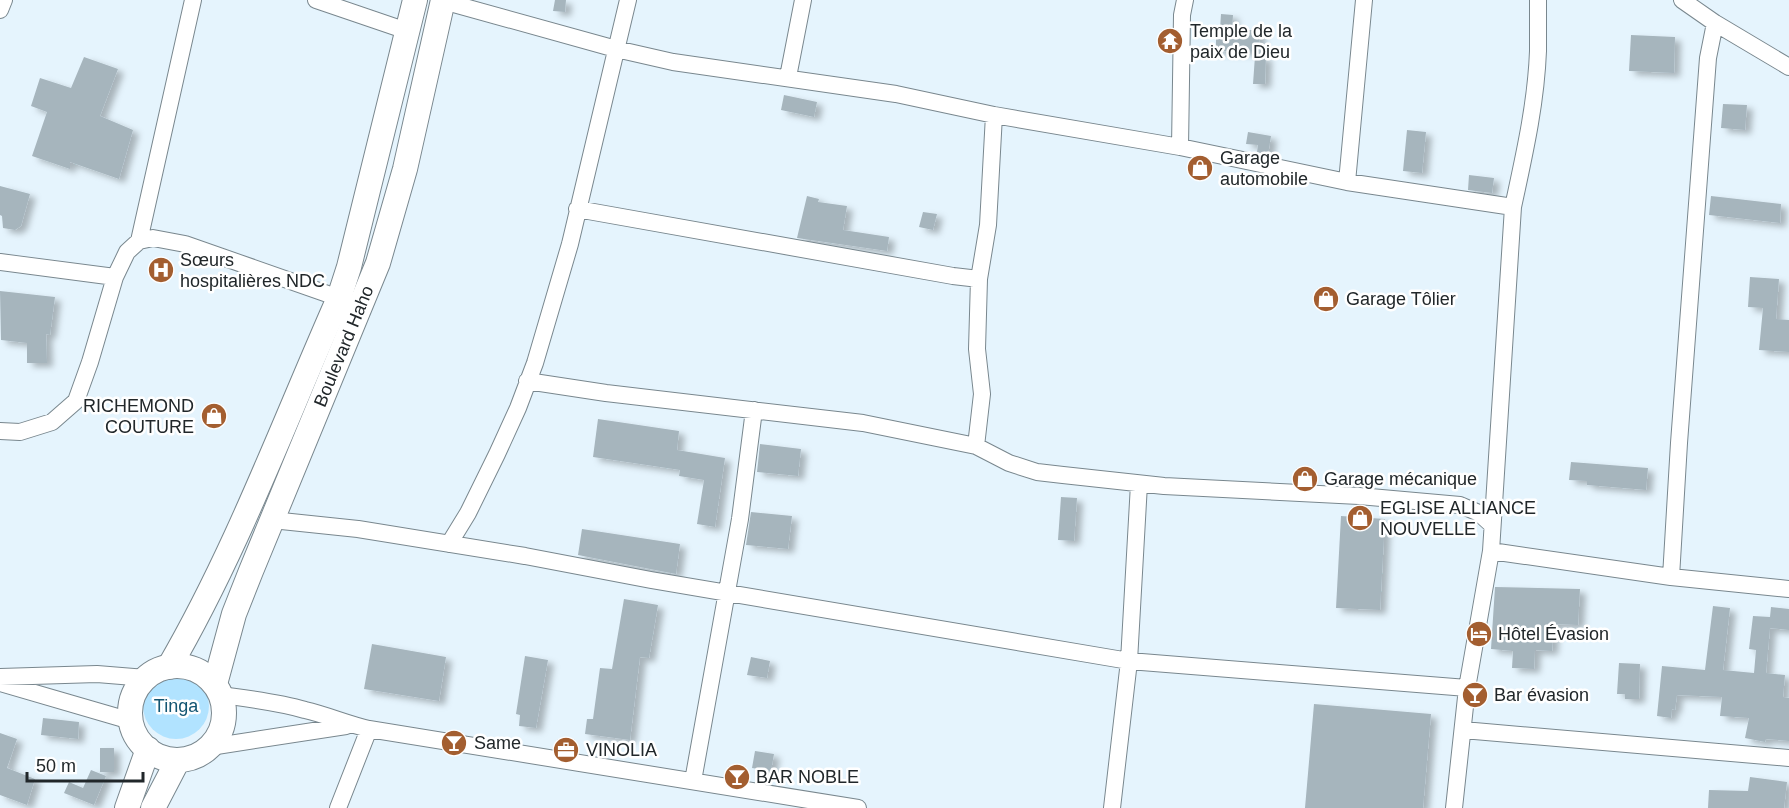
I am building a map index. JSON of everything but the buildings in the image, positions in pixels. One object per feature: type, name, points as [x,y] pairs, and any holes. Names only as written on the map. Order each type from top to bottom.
[{"type":"main road","name":"Boulevard Haho","points":[[169,667],[194,623],[243,520],[339,298],[349,267],[415,0]]},
{"type":"main road","name":"Boulevard Haho","points":[[218,690],[234,615],[378,263],[405,168],[443,0]]},
{"type":"main road","points":[[182,666],[206,675],[218,690],[225,714],[224,723],[210,747],[200,754],[178,760],[163,757],[148,749],[136,735],[130,711],[135,693],[146,678],[160,669],[169,667],[182,666]]},
{"type":"main road","points":[[127,808],[148,749]]},
{"type":"main road","points":[[153,808],[178,760]]},
{"type":"street","points":[[0,10],[4,0]]},
{"type":"street","points":[[139,241],[193,0]]},
{"type":"street","points":[[316,0],[407,32]]},
{"type":"street","points":[[443,0],[616,50],[673,62],[896,94],[994,115],[1180,147],[1347,182],[1513,207]]},
{"type":"street","points":[[449,544],[468,513],[497,454],[535,363],[558,286],[628,0]]},
{"type":"street","points":[[788,77],[803,0]]},
{"type":"street","points":[[1180,147],[1182,15],[1185,0]]},
{"type":"street","points":[[1347,182],[1364,0]]},
{"type":"street","points":[[1454,808],[1467,688],[1491,551],[1513,207],[1533,101],[1538,52],[1538,0]]},
{"type":"street","points":[[1682,0],[1715,23],[1789,67]]},
{"type":"street","points":[[1671,577],[1708,58],[1715,23]]},
{"type":"street","points":[[976,446],[982,394],[977,349],[979,279],[988,225],[994,115]]},
{"type":"street","points":[[577,209],[979,279]]},
{"type":"street","points":[[0,431],[20,432],[52,422],[76,401],[115,277],[127,252],[139,241],[153,238],[185,244],[339,298]]},
{"type":"street","points":[[0,262],[115,277]]},
{"type":"street","points":[[527,381],[606,393],[862,423],[976,446],[1009,463],[1037,472],[1139,484],[1432,501],[1460,505],[1479,513],[1492,525]]},
{"type":"street","points":[[693,781],[740,519],[754,410]]},
{"type":"street","points":[[1112,808],[1129,661],[1139,484]]},
{"type":"street","points":[[272,520],[449,544],[1129,661],[1467,688]]},
{"type":"street","points":[[1491,551],[1671,577],[1789,589]]},
{"type":"street","points":[[0,677],[97,674],[146,678]]},
{"type":"street","points":[[0,683],[131,721]]},
{"type":"street","points":[[218,690],[306,710],[369,729],[858,808]]},
{"type":"street","points":[[210,747],[350,725]]},
{"type":"street","points":[[338,808],[369,729]]},
{"type":"street","points":[[1462,730],[1789,758]]},
{"type":"green space","name":"Tinga","points":[[176,673],[188,676],[199,683],[206,694],[209,706],[206,718],[199,729],[188,736],[176,739],[164,736],[153,729],[146,718],[143,706],[146,694],[153,683],[164,676]]},
{"type":"place","name":"Temple de la paix de Dieu","points":[[1170,41]]},
{"type":"place","name":"Garage automobile","points":[[1200,168]]},
{"type":"place","name":"Sœurs hospitalières NDC","points":[[161,270]]},
{"type":"place","name":"Garage Tôlier","points":[[1326,299]]},
{"type":"place","name":"RICHEMOND COUTURE","points":[[214,416]]},
{"type":"place","name":"Garage mécanique","points":[[1305,479]]},
{"type":"place","name":"EGLISE ALLIANCE NOUVELLE","points":[[1360,518]]},
{"type":"place","name":"Hôtel Évasion","points":[[1479,634]]},
{"type":"place","name":"Bar évasion","points":[[1475,695]]},
{"type":"place","name":"Same","points":[[454,743]]},
{"type":"place","name":"VINOLIA","points":[[566,750]]},
{"type":"place","name":"BAR NOBLE","points":[[737,777]]}]
